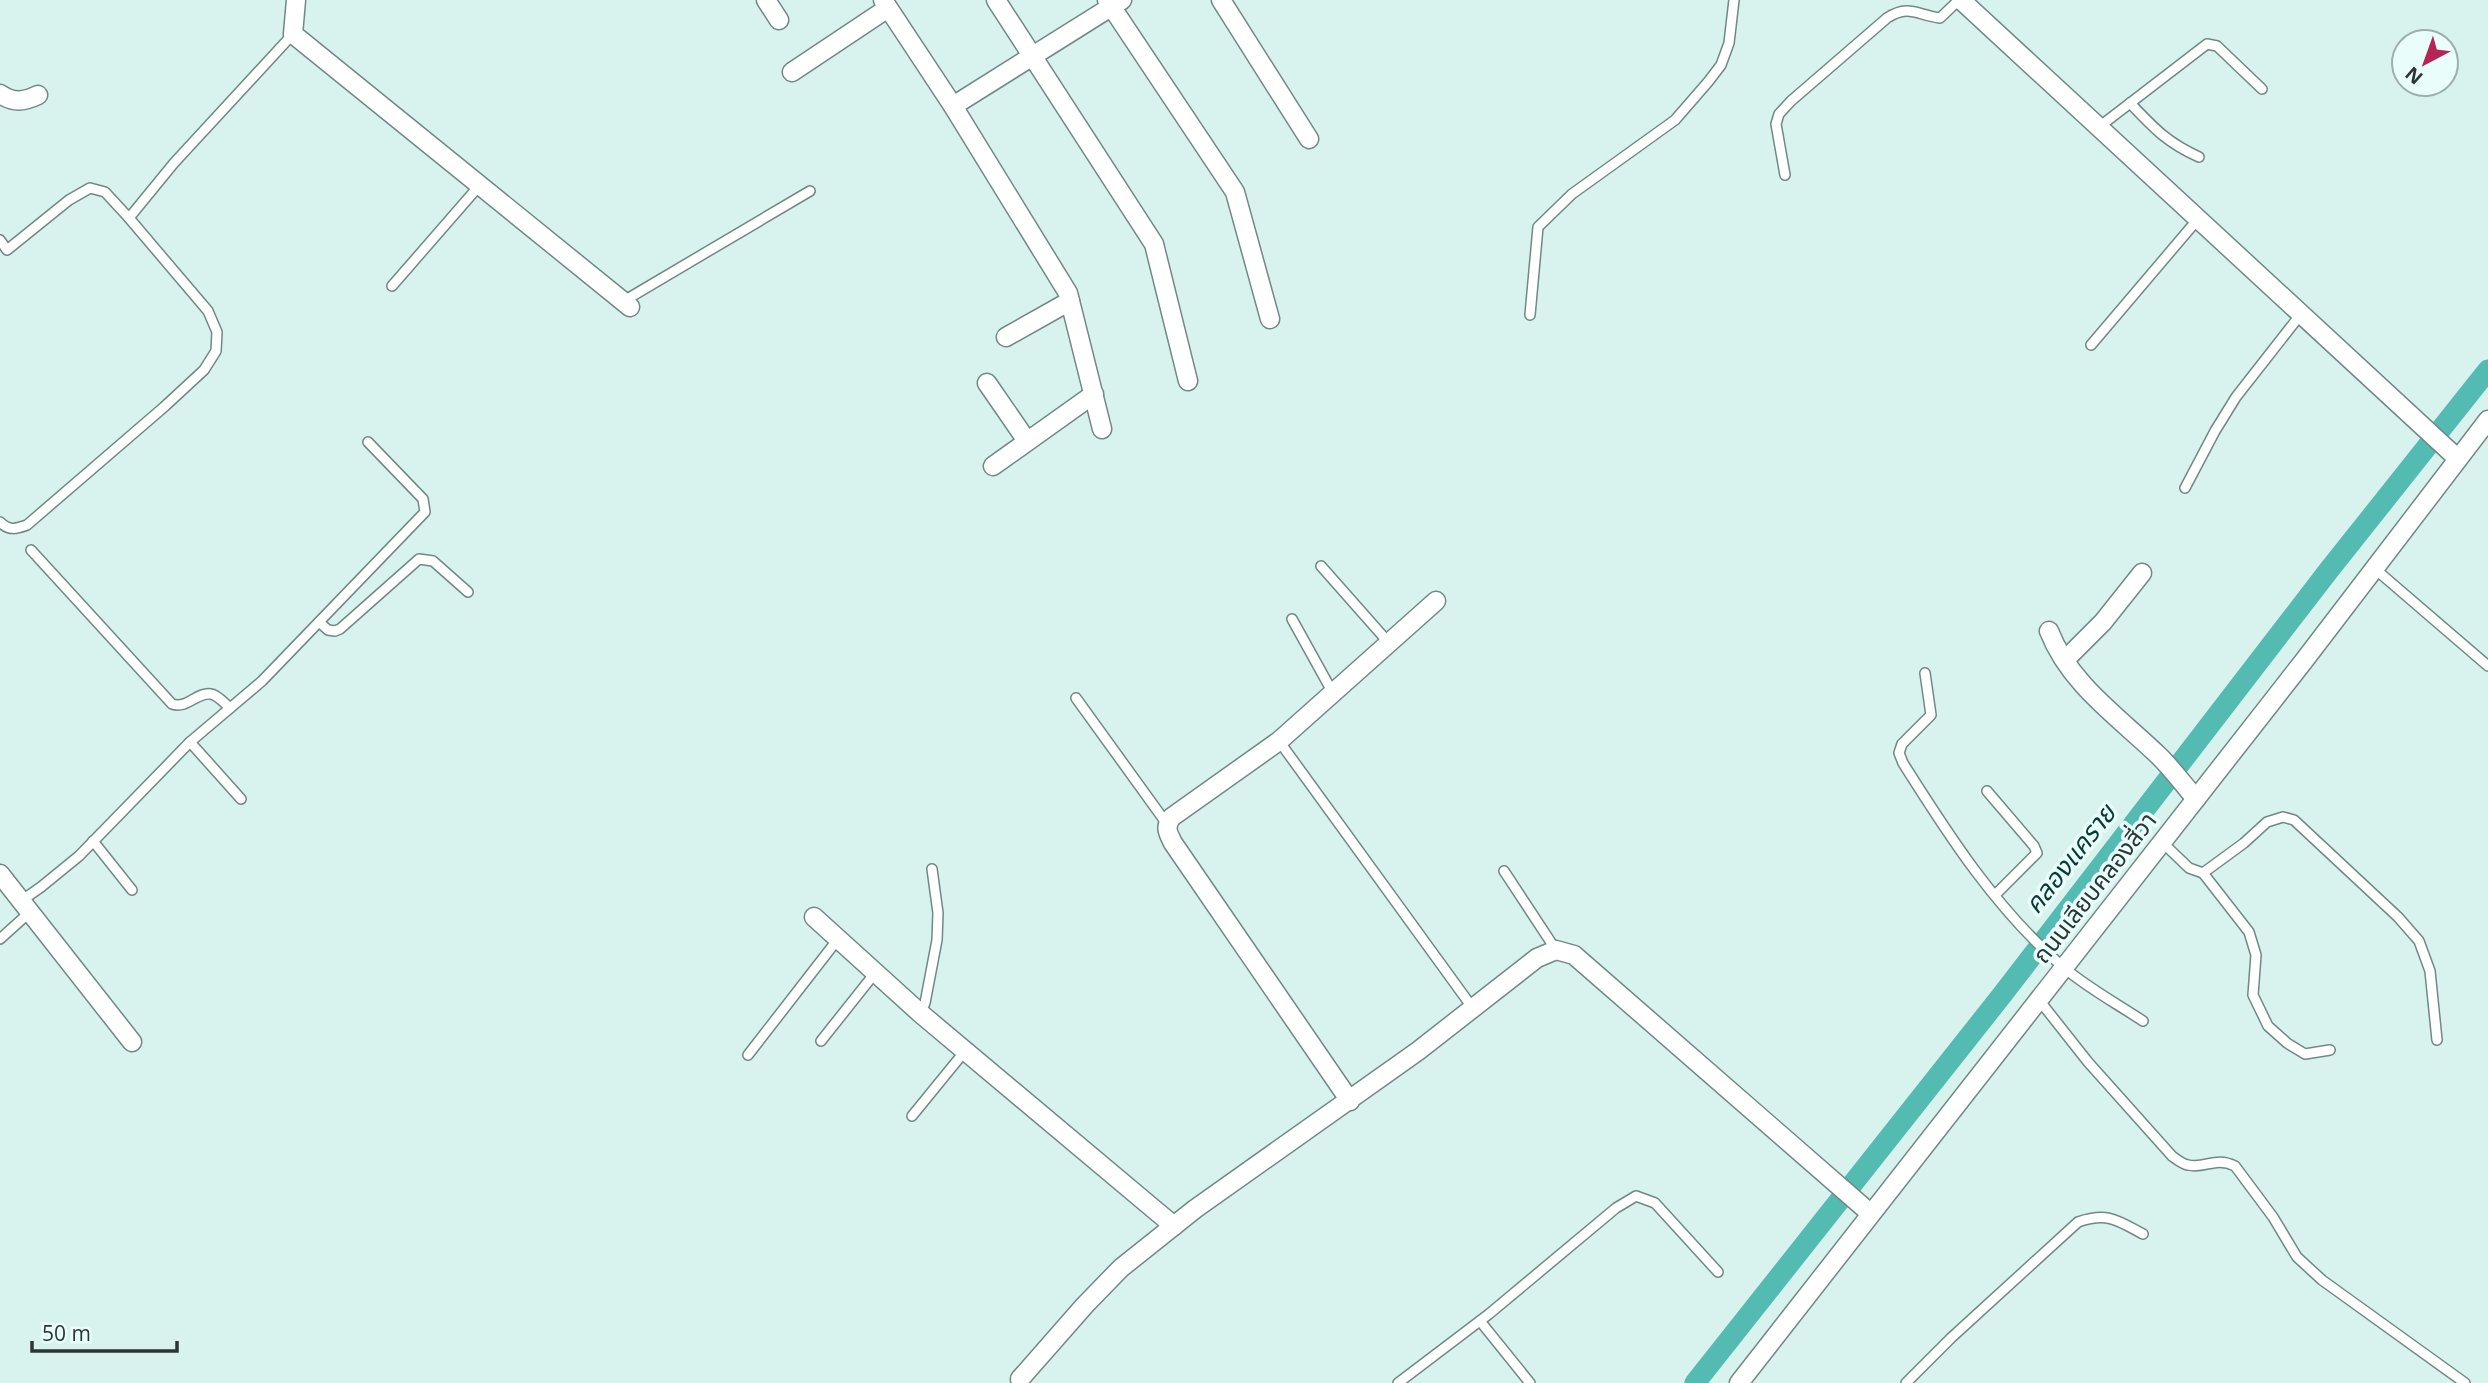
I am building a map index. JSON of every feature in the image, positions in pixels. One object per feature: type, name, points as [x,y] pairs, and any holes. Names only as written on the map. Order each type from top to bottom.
[{"type":"street","points":[[296,0],[293,34],[626,304]]},
{"type":"street","points":[[766,0],[779,20]]},
{"type":"street","points":[[996,0],[1154,244],[1188,381]]},
{"type":"street","points":[[1221,0],[1309,139]]},
{"type":"street","points":[[1960,0],[2457,458]]},
{"type":"street","points":[[953,106],[1114,2],[1235,192],[1270,319]]},
{"type":"street","points":[[792,72],[886,4],[953,106],[1068,293],[1102,429]]},
{"type":"street","points":[[0,94],[11,101],[23,101],[37,95]]},
{"type":"street","points":[[1006,337],[1070,301]]},
{"type":"street","points":[[987,383],[1027,441]]},
{"type":"street","points":[[993,466],[1094,394]]},
{"type":"street","name":"ถนนเลียบคลองสี่วา","points":[[1739,1383],[2196,799],[2488,420]]},
{"type":"street","points":[[2065,660],[2103,622],[2142,573]]},
{"type":"street","points":[[1350,1101],[1173,844],[1167,832],[1167,824],[1172,817],[1279,741],[1436,601]]},
{"type":"street","points":[[2049,631],[2055,646],[2079,681],[2162,759],[2196,799]]},
{"type":"street","points":[[0,874],[132,1042]]},
{"type":"street","points":[[814,917],[920,1013],[1174,1226]]},
{"type":"street","points":[[1020,1379],[1121,1268],[1174,1226],[1418,1051],[1537,958],[1556,950],[1574,955],[1870,1213]]},
{"type":"lane","points":[[1531,315],[1538,227],[1572,194],[1675,120],[1708,82],[1721,65],[1728,43],[1734,0]]},
{"type":"lane","points":[[1785,175],[1776,124],[1779,114],[1791,101],[1899,10],[1910,10],[1940,18],[1960,0]]},
{"type":"lane","points":[[129,218],[174,163],[293,34]]},
{"type":"lane","points":[[2099,127],[2207,44],[2217,47],[2262,89]]},
{"type":"lane","points":[[2130,103],[2162,136],[2175,146],[2199,157]]},
{"type":"lane","points":[[393,286],[479,186]]},
{"type":"lane","points":[[0,240],[4,253],[69,200],[90,188],[105,192],[208,312],[217,332],[216,351],[204,370],[164,407],[27,525],[16,529],[6,528],[0,522]]},
{"type":"lane","points":[[626,304],[810,191]]},
{"type":"lane","points":[[2091,345],[2198,219]]},
{"type":"lane","points":[[2185,488],[2236,397],[2301,314]]},
{"type":"lane","points":[[0,939],[41,887],[93,841],[190,742],[262,681],[425,513],[424,499],[368,442]]},
{"type":"lane","points":[[31,550],[172,704],[186,705],[209,694],[230,708]]},
{"type":"lane","points":[[319,622],[328,629],[340,629],[419,559],[433,561],[468,592]]},
{"type":"lane","points":[[1321,566],[1389,643]]},
{"type":"lane","points":[[2374,568],[2488,666]]},
{"type":"lane","points":[[1292,619],[1333,693]]},
{"type":"lane","points":[[1925,673],[1931,715],[1902,744],[1899,753],[1903,763],[1952,841],[2022,929],[2063,967],[2143,1021]]},
{"type":"lane","points":[[1076,698],[1167,824]]},
{"type":"lane","points":[[1279,741],[1472,1007]]},
{"type":"lane","points":[[190,742],[242,799]]},
{"type":"lane","points":[[1987,791],[2037,853],[1994,895]]},
{"type":"lane","points":[[2203,873],[2267,822],[2283,817],[2294,820],[2398,917],[2419,941],[2430,971],[2437,1040]]},
{"type":"lane","points":[[93,841],[132,890]]},
{"type":"lane","points":[[2162,842],[2189,868],[2203,873],[2249,932],[2256,955],[2253,995],[2268,1026],[2305,1054],[2330,1050]]},
{"type":"lane","points":[[920,1013],[925,1003],[937,940],[938,913],[932,869]]},
{"type":"lane","points":[[1504,871],[1556,950]]},
{"type":"lane","points":[[748,1055],[838,939]]},
{"type":"lane","points":[[821,1041],[876,973]]},
{"type":"lane","points":[[2039,1000],[2088,1062],[2172,1156],[2186,1165],[2202,1165],[2216,1161],[2235,1166],[2297,1257],[2322,1280],[2465,1383]]},
{"type":"lane","points":[[912,1116],[965,1051]]},
{"type":"lane","points":[[1398,1383],[1480,1321],[1616,1208],[1636,1196],[1655,1203],[1718,1272]]},
{"type":"lane","points":[[1906,1383],[1951,1338],[2078,1222],[2097,1216],[2114,1219],[2143,1234]]},
{"type":"lane","points":[[1480,1321],[1530,1383]]},
{"type":"waterway","name":"คลองเเคราย","points":[[1695,1383],[2002,995],[2329,570],[2488,370]]}]
